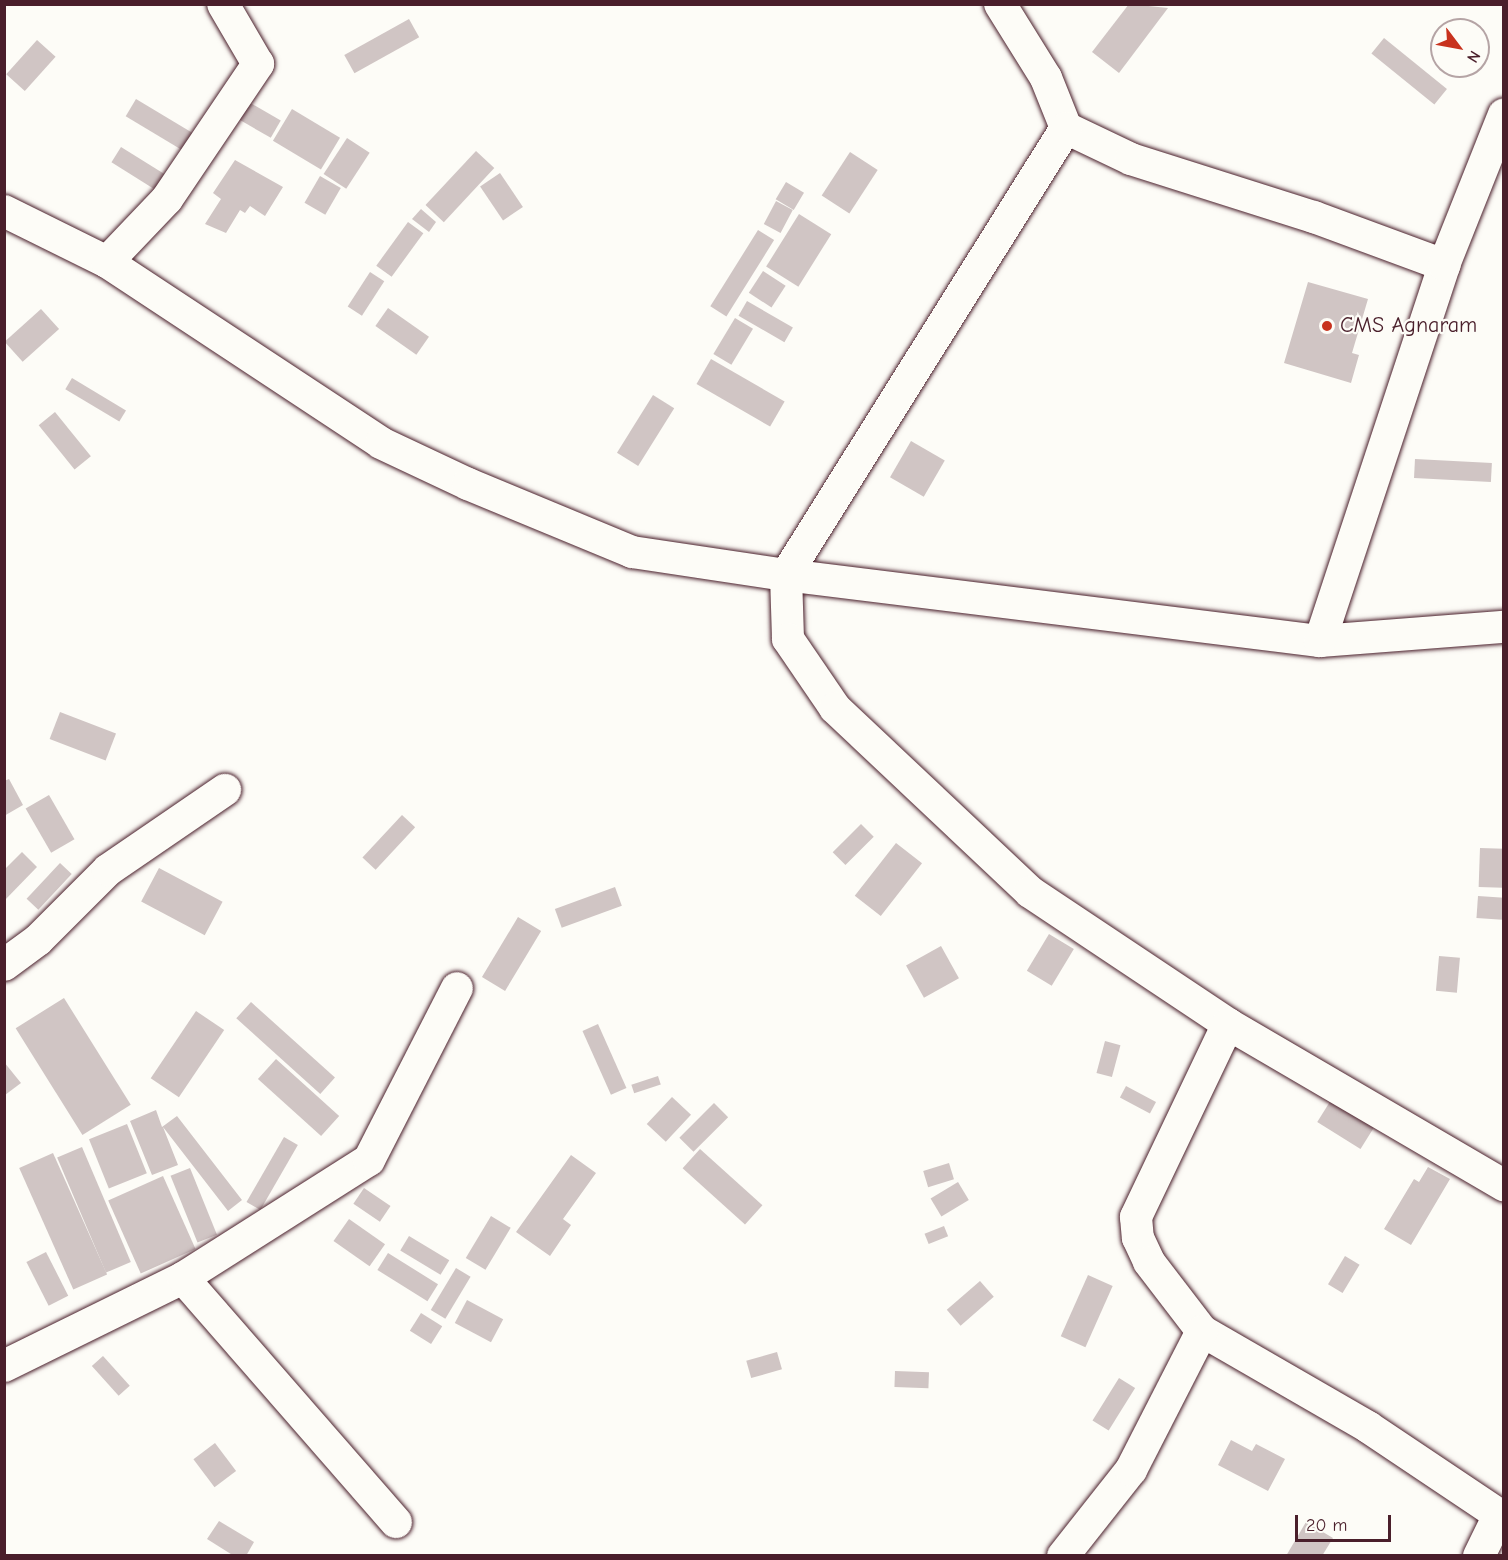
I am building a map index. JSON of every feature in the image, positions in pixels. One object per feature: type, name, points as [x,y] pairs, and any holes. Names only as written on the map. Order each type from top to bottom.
[{"type":"street","points":[[107,261],[167,199],[258,63],[223,4]]},
{"type":"street","points":[[1000,4],[1046,78],[1066,128],[1131,159],[1314,217],[1444,264]]},
{"type":"street","points":[[1320,641],[1444,264],[1503,114]]},
{"type":"street","points":[[1066,128],[786,575],[788,639],[835,708],[1030,892],[1228,1024],[1503,1185]]},
{"type":"street","points":[[4,211],[107,261],[381,443],[468,484],[632,552],[786,575],[1320,641],[1503,627]]},
{"type":"street","points":[[4,965],[38,940],[108,870],[225,790]]},
{"type":"street","points":[[4,1366],[183,1278],[369,1160],[457,988]]},
{"type":"street","points":[[1228,1024],[1136,1217],[1138,1239],[1149,1262],[1202,1330],[1368,1427],[1501,1516],[1479,1556]]},
{"type":"street","points":[[183,1278],[396,1522]]},
{"type":"street","points":[[1064,1556],[1131,1470],[1202,1330]]},
{"type":"building","points":[[1129,4],[1168,8],[1119,73],[1092,52]]},
{"type":"building","points":[[409,19],[419,37],[354,73],[344,55]]},
{"type":"building","points":[[1384,38],[1430,75],[1430,78],[1433,78],[1447,89],[1434,105],[1371,54]]},
{"type":"building","points":[[37,40],[56,57],[25,91],[6,74]]},
{"type":"building","points":[[136,99],[195,135],[185,152],[126,116]]},
{"type":"building","points":[[247,101],[281,120],[271,138],[237,118]]},
{"type":"building","points":[[292,109],[340,138],[321,170],[273,141]]},
{"type":"building","points":[[347,138],[370,153],[346,189],[324,174]]},
{"type":"building","points":[[121,147],[167,176],[157,191],[111,162]]},
{"type":"building","points":[[476,151],[494,168],[444,222],[426,205]]},
{"type":"building","points":[[850,152],[878,170],[849,214],[822,196]]},
{"type":"building","points":[[235,160],[283,187],[265,216],[250,206],[245,213],[240,210],[226,233],[205,224],[221,199],[213,193]]},
{"type":"building","points":[[500,173],[523,207],[503,220],[480,186]]},
{"type":"building","points":[[320,176],[341,188],[325,215],[304,203]]},
{"type":"building","points":[[786,182],[804,193],[794,210],[776,199]]},
{"type":"building","points":[[776,201],[793,210],[781,233],[764,224]]},
{"type":"building","points":[[421,209],[436,222],[429,232],[412,219]]},
{"type":"building","points":[[799,214],[831,234],[798,287],[766,267]]},
{"type":"building","points":[[408,222],[423,233],[392,277],[376,266]]},
{"type":"building","points":[[758,230],[774,240],[726,316],[710,306]]},
{"type":"building","points":[[763,271],[786,286],[771,308],[749,293]]},
{"type":"building","points":[[370,272],[384,281],[362,316],[348,306]]},
{"type":"building","name":"CMS Agnaram","points":[[1308,282],[1368,299],[1352,353],[1359,355],[1351,383],[1284,363]]},
{"type":"building","points":[[747,301],[793,328],[784,342],[738,316]]},
{"type":"building","points":[[388,308],[429,337],[416,355],[375,326]]},
{"type":"building","points":[[41,309],[59,329],[23,362],[5,342]]},
{"type":"building","points":[[735,318],[753,329],[731,365],[713,354]]},
{"type":"building","points":[[711,359],[785,401],[770,427],[696,384]]},
{"type":"building","points":[[72,378],[126,410],[119,422],[65,389]]},
{"type":"building","points":[[653,395],[674,408],[638,466],[617,453]]},
{"type":"building","points":[[55,412],[91,456],[75,470],[39,425]]},
{"type":"building","points":[[911,441],[945,460],[924,497],[890,477]]},
{"type":"building","points":[[1415,459],[1492,463],[1491,482],[1414,478]]},
{"type":"building","points":[[60,712],[116,734],[106,761],[50,739]]},
{"type":"building","points":[[9,779],[23,805],[4,816],[4,781]]},
{"type":"building","points":[[49,795],[74,839],[51,853],[26,808]]},
{"type":"building","points":[[402,815],[415,827],[376,870],[362,857]]},
{"type":"building","points":[[861,824],[874,837],[845,865],[833,852]]},
{"type":"building","points":[[896,843],[922,863],[881,916],[855,896]]},
{"type":"building","points":[[1480,848],[1504,849],[1503,888],[1479,887]]},
{"type":"building","points":[[22,852],[37,867],[4,901],[4,870]]},
{"type":"building","points":[[60,863],[72,874],[38,910],[27,899]]},
{"type":"building","points":[[159,868],[223,902],[205,935],[141,902]]},
{"type":"building","points":[[615,887],[622,906],[562,928],[555,909]]},
{"type":"building","points":[[1478,896],[1504,898],[1502,920],[1476,918]]},
{"type":"building","points":[[518,917],[541,931],[505,991],[482,977]]},
{"type":"building","points":[[1049,934],[1074,949],[1052,986],[1027,971]]},
{"type":"building","points":[[941,946],[959,978],[924,998],[906,965]]},
{"type":"building","points":[[1439,956],[1460,958],[1457,993],[1436,991]]},
{"type":"building","points":[[64,998],[131,1105],[82,1135],[16,1028]]},
{"type":"building","points":[[251,1002],[335,1078],[320,1094],[236,1018]]},
{"type":"building","points":[[196,1011],[224,1030],[179,1097],[151,1078]]},
{"type":"building","points":[[598,1024],[626,1088],[611,1095],[582,1031]]},
{"type":"building","points":[[1105,1041],[1120,1045],[1112,1077],[1096,1073]]},
{"type":"building","points":[[276,1059],[339,1116],[321,1136],[258,1079]]},
{"type":"building","points":[[4,1062],[21,1083],[5,1095],[4,1094]]},
{"type":"building","points":[[658,1076],[661,1085],[634,1093],[631,1085]]},
{"type":"building","points":[[1126,1086],[1156,1102],[1150,1113],[1120,1097]]},
{"type":"building","points":[[672,1097],[691,1115],[666,1142],[647,1124]]},
{"type":"building","points":[[1331,1100],[1374,1127],[1360,1149],[1317,1122]]},
{"type":"building","points":[[714,1103],[728,1117],[693,1152],[679,1138]]},
{"type":"building","points":[[156,1110],[162,1127],[177,1116],[242,1200],[228,1211],[163,1127],[178,1165],[152,1175],[130,1121]]},
{"type":"building","points":[[127,1124],[147,1173],[109,1188],[89,1139]]},
{"type":"building","points":[[284,1137],[298,1145],[260,1210],[247,1202]]},
{"type":"building","points":[[82,1147],[131,1262],[106,1273],[57,1158]]},
{"type":"building","points":[[700,1149],[762,1205],[745,1225],[683,1168]]},
{"type":"building","points":[[53,1153],[107,1275],[73,1290],[19,1168]]},
{"type":"building","points":[[571,1155],[596,1173],[563,1219],[571,1225],[550,1256],[516,1232]]},
{"type":"building","points":[[949,1163],[954,1179],[928,1187],[923,1171]]},
{"type":"building","points":[[1428,1167],[1450,1179],[1411,1245],[1384,1229],[1414,1179],[1419,1182]]},
{"type":"building","points":[[190,1168],[217,1235],[198,1243],[171,1176]]},
{"type":"building","points":[[163,1176],[196,1249],[141,1273],[108,1200]]},
{"type":"building","points":[[958,1182],[969,1200],[941,1216],[931,1198]]},
{"type":"building","points":[[364,1188],[391,1206],[380,1222],[353,1204]]},
{"type":"building","points":[[491,1216],[511,1228],[485,1270],[466,1258]]},
{"type":"building","points":[[349,1219],[385,1244],[370,1266],[334,1241]]},
{"type":"building","points":[[944,1226],[948,1236],[929,1244],[925,1234]]},
{"type":"building","points":[[409,1236],[449,1260],[441,1275],[400,1251]]},
{"type":"building","points":[[46,1252],[68,1296],[49,1306],[26,1262]]},
{"type":"building","points":[[388,1253],[438,1284],[427,1301],[377,1270]]},
{"type":"building","points":[[1345,1256],[1360,1265],[1343,1293],[1328,1284]]},
{"type":"building","points":[[456,1268],[471,1277],[445,1319],[431,1310]]},
{"type":"building","points":[[1088,1275],[1113,1286],[1085,1347],[1061,1336]]},
{"type":"building","points":[[980,1281],[994,1297],[961,1326],[947,1310]]},
{"type":"building","points":[[467,1300],[503,1319],[491,1342],[455,1323]]},
{"type":"building","points":[[421,1313],[442,1326],[431,1344],[410,1331]]},
{"type":"building","points":[[777,1352],[782,1369],[751,1378],[746,1361]]},
{"type":"building","points":[[103,1356],[130,1386],[119,1396],[92,1366]]},
{"type":"building","points":[[895,1371],[929,1372],[928,1388],[894,1387]]},
{"type":"building","points":[[1119,1378],[1135,1388],[1109,1430],[1093,1420]]},
{"type":"building","points":[[1231,1440],[1252,1451],[1256,1444],[1285,1459],[1268,1491],[1218,1465]]},
{"type":"building","points":[[215,1443],[236,1471],[215,1487],[193,1459]]},
{"type":"building","points":[[219,1521],[254,1542],[246,1556],[234,1556],[207,1539]]},
{"type":"building","points":[[1306,1522],[1333,1538],[1322,1556],[1286,1556]]},
{"type":"place","name":"CMS Agnaram","points":[[1327,326]]}]
